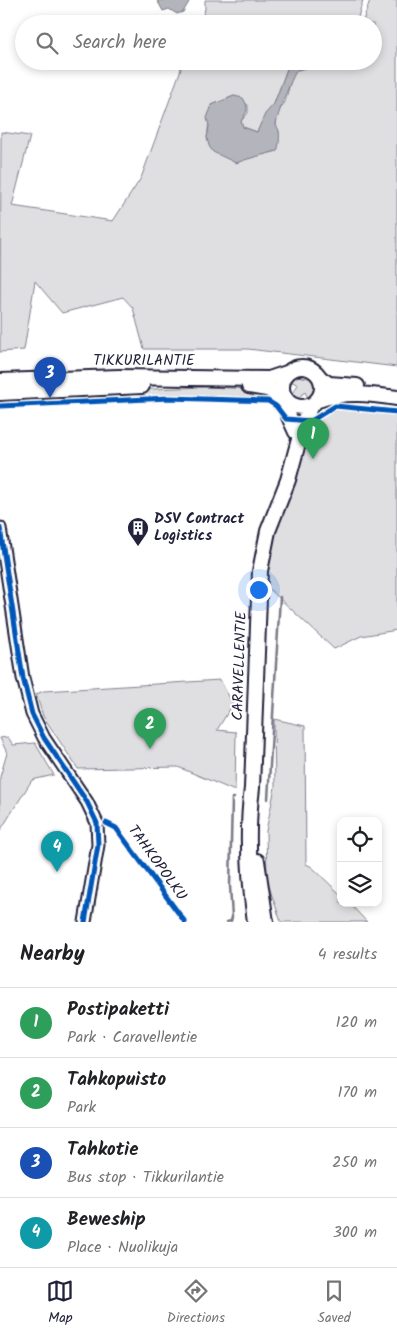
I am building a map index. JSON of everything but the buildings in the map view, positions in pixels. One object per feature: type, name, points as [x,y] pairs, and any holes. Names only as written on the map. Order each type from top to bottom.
[{"type":"main road","points":[[397,390],[329,384],[311,369],[303,367],[287,373],[282,384],[287,400],[303,407],[332,395],[354,393],[397,398]]},
{"type":"main road","name":"TIKKURILANTIE","points":[[0,381],[119,377],[270,379],[287,373]]},
{"type":"main road","points":[[315,402],[322,388],[320,378]]},
{"type":"main road","name":"TIKKURILANTIE","points":[[0,393],[188,384],[258,386],[287,400]]},
{"type":"main road","points":[[258,386],[285,408],[296,432]]},
{"type":"main road","name":"CARAVELLENTIE","points":[[287,400],[295,414],[294,461]]},
{"type":"main road","name":"CARAVELLENTIE","points":[[255,922],[250,888],[249,852],[260,571],[268,531],[294,461],[304,421],[315,402]]},
{"type":"main road","name":"CARAVELLENTIE","points":[[252,788],[256,852],[266,922]]},
{"type":"street","points":[[0,528],[23,678],[32,714],[44,738],[87,802],[97,823],[98,845],[85,922]]},
{"type":"shaded area","points":[[157,0],[188,0],[189,2],[183,12],[177,14],[169,9],[163,11]]},
{"type":"shaded area","points":[[205,0],[363,0],[359,15],[203,15]]},
{"type":"shaded area","points":[[370,0],[397,0],[397,367],[248,349],[144,349],[133,308],[123,297],[62,313],[35,281],[24,350],[0,352],[1,132],[30,136],[12,206],[113,221],[141,178],[181,70],[287,70],[274,104],[257,132],[243,127],[241,121],[248,113],[248,105],[234,96],[212,105],[209,118],[207,138],[242,160],[277,151],[279,132],[276,127],[277,114],[285,102],[292,76],[297,70],[382,70],[382,15],[365,15]]},
{"type":"shaded area","points":[[287,70],[297,70],[281,106],[276,125],[279,130],[277,151],[236,163],[213,152],[207,138],[209,126],[207,118],[212,105],[234,96],[243,98],[247,110],[241,121],[243,127],[257,132],[265,114],[274,104]]},
{"type":"shaded area","points":[[297,376],[314,379],[313,395],[309,400],[305,392],[296,400],[289,392],[292,393],[298,385],[289,380]]},
{"type":"shaded area","points":[[205,387],[255,389],[259,394],[258,397],[140,396],[75,400],[75,392]]},
{"type":"shaded area","points":[[338,408],[397,414],[397,630],[361,636],[334,649],[265,585],[267,559],[275,527],[307,427],[328,410]]},
{"type":"shaded area","points":[[220,680],[233,704],[217,730],[236,732],[235,791],[178,767],[78,769],[43,716],[36,694],[44,691]]},
{"type":"shaded area","points":[[274,719],[305,726],[306,864],[312,867],[337,891],[337,907],[353,907],[367,922],[281,922],[267,881],[266,831],[275,787]]},
{"type":"shaded area","points":[[8,737],[13,745],[35,743],[54,775],[32,780],[0,831],[0,777],[7,753],[0,738]]},
{"type":"waterway","points":[[268,799],[280,597]]},
{"type":"waterway","points":[[227,922],[231,921],[232,917],[230,886],[232,798],[234,798]]},
{"type":"cycle path","points":[[0,406],[169,398],[268,401],[276,406],[286,419],[311,421],[335,406],[397,412]]},
{"type":"cycle path","points":[[0,528],[23,678],[32,714],[44,738],[87,802],[97,823],[98,845],[85,922]]},
{"type":"cycle path","name":"TAHKOPOLKU","points":[[106,823],[116,828],[185,922]]},
{"type":"place","name":"Tahkotie","points":[[50,398]]},
{"type":"place","name":"Postipaketti","points":[[313,459]]},
{"type":"place","name":"DSV Contract Logistics","points":[[138,547]]},
{"type":"place","name":"Tahkopuisto","points":[[150,749]]},
{"type":"place","name":"Beweship","points":[[57,872]]}]
